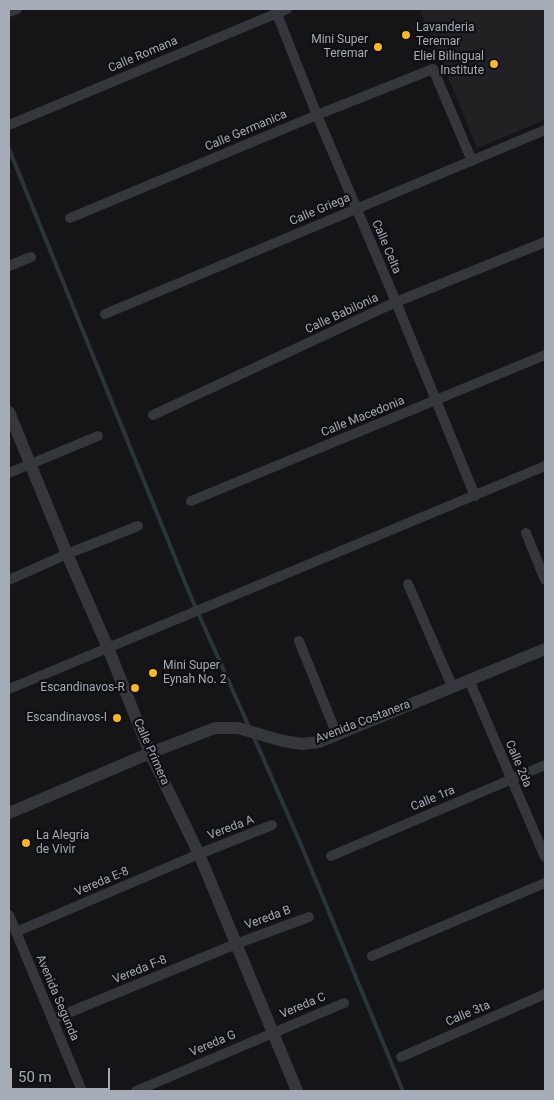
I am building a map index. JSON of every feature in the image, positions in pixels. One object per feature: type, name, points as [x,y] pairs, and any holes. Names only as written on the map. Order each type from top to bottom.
[{"type":"street","points":[[9,12],[17,9]]},
{"type":"street","name":"Calle Romana","points":[[10,125],[276,11],[287,9]]},
{"type":"street","name":"Calle Celta","points":[[276,11],[317,115],[475,496]]},
{"type":"street","name":"Calle Germanica","points":[[70,218],[433,69],[472,161]]},
{"type":"street","name":"Calle Griega","points":[[105,314],[545,130]]},
{"type":"street","name":"Calle Babilonia","points":[[153,414],[396,302],[545,242]]},
{"type":"street","points":[[9,266],[30,257]]},
{"type":"street","name":"Calle Macedonia","points":[[190,501],[545,355]]},
{"type":"street","name":"Calle Primera","points":[[9,412],[150,753],[199,854],[297,1091]]},
{"type":"street","points":[[9,473],[98,436]]},
{"type":"street","points":[[9,689],[545,466]]},
{"type":"street","points":[[9,580],[67,554],[138,526]]},
{"type":"street","points":[[526,534],[545,580]]},
{"type":"street","points":[[408,584],[452,686]]},
{"type":"street","points":[[299,641],[338,735]]},
{"type":"street","name":"Avenida Costanera","points":[[9,813],[150,753],[215,728],[238,728],[283,741],[302,744],[319,742],[545,649]]},
{"type":"street","name":"Calle 2da","points":[[469,680],[545,857]]},
{"type":"street","name":"Calle 1ra","points":[[331,856],[545,765]]},
{"type":"street","name":"Vereda A","points":[[199,854],[272,825]]},
{"type":"street","name":"Vereda E-8","points":[[16,932],[199,854]]},
{"type":"street","points":[[372,956],[545,883]]},
{"type":"street","name":"Avenida Segunda","points":[[9,915],[82,1091]]},
{"type":"street","name":"Vereda B","points":[[236,944],[309,916]]},
{"type":"street","name":"Vereda F-8","points":[[53,1019],[236,944]]},
{"type":"street","name":"Calle 3ta","points":[[401,1057],[545,994]]},
{"type":"street","name":"Vereda C","points":[[273,1032],[344,1003]]},
{"type":"street","name":"Vereda G","points":[[136,1091],[273,1032]]},
{"type":"shaded area","name":"Eliel Bilingual Institute","points":[[420,9],[545,9],[545,120],[477,148]]},
{"type":"waterway","points":[[9,149],[191,597],[250,729]]},
{"type":"waterway","points":[[253,735],[302,847],[403,1091]]},
{"type":"place","name":"Lavanderia Teremar","points":[[406,35]]},
{"type":"place","name":"Mini Super Teremar","points":[[378,47]]},
{"type":"place","name":"Eliel Bilingual Institute","points":[[494,64]]},
{"type":"place","name":"Mini Super Eynah No. 2","points":[[153,673]]},
{"type":"place","name":"Escandinavos-R","points":[[135,688]]},
{"type":"place","name":"Escandinavos-I","points":[[117,718]]},
{"type":"place","name":"La Alegría de Vivir","points":[[26,843]]}]
